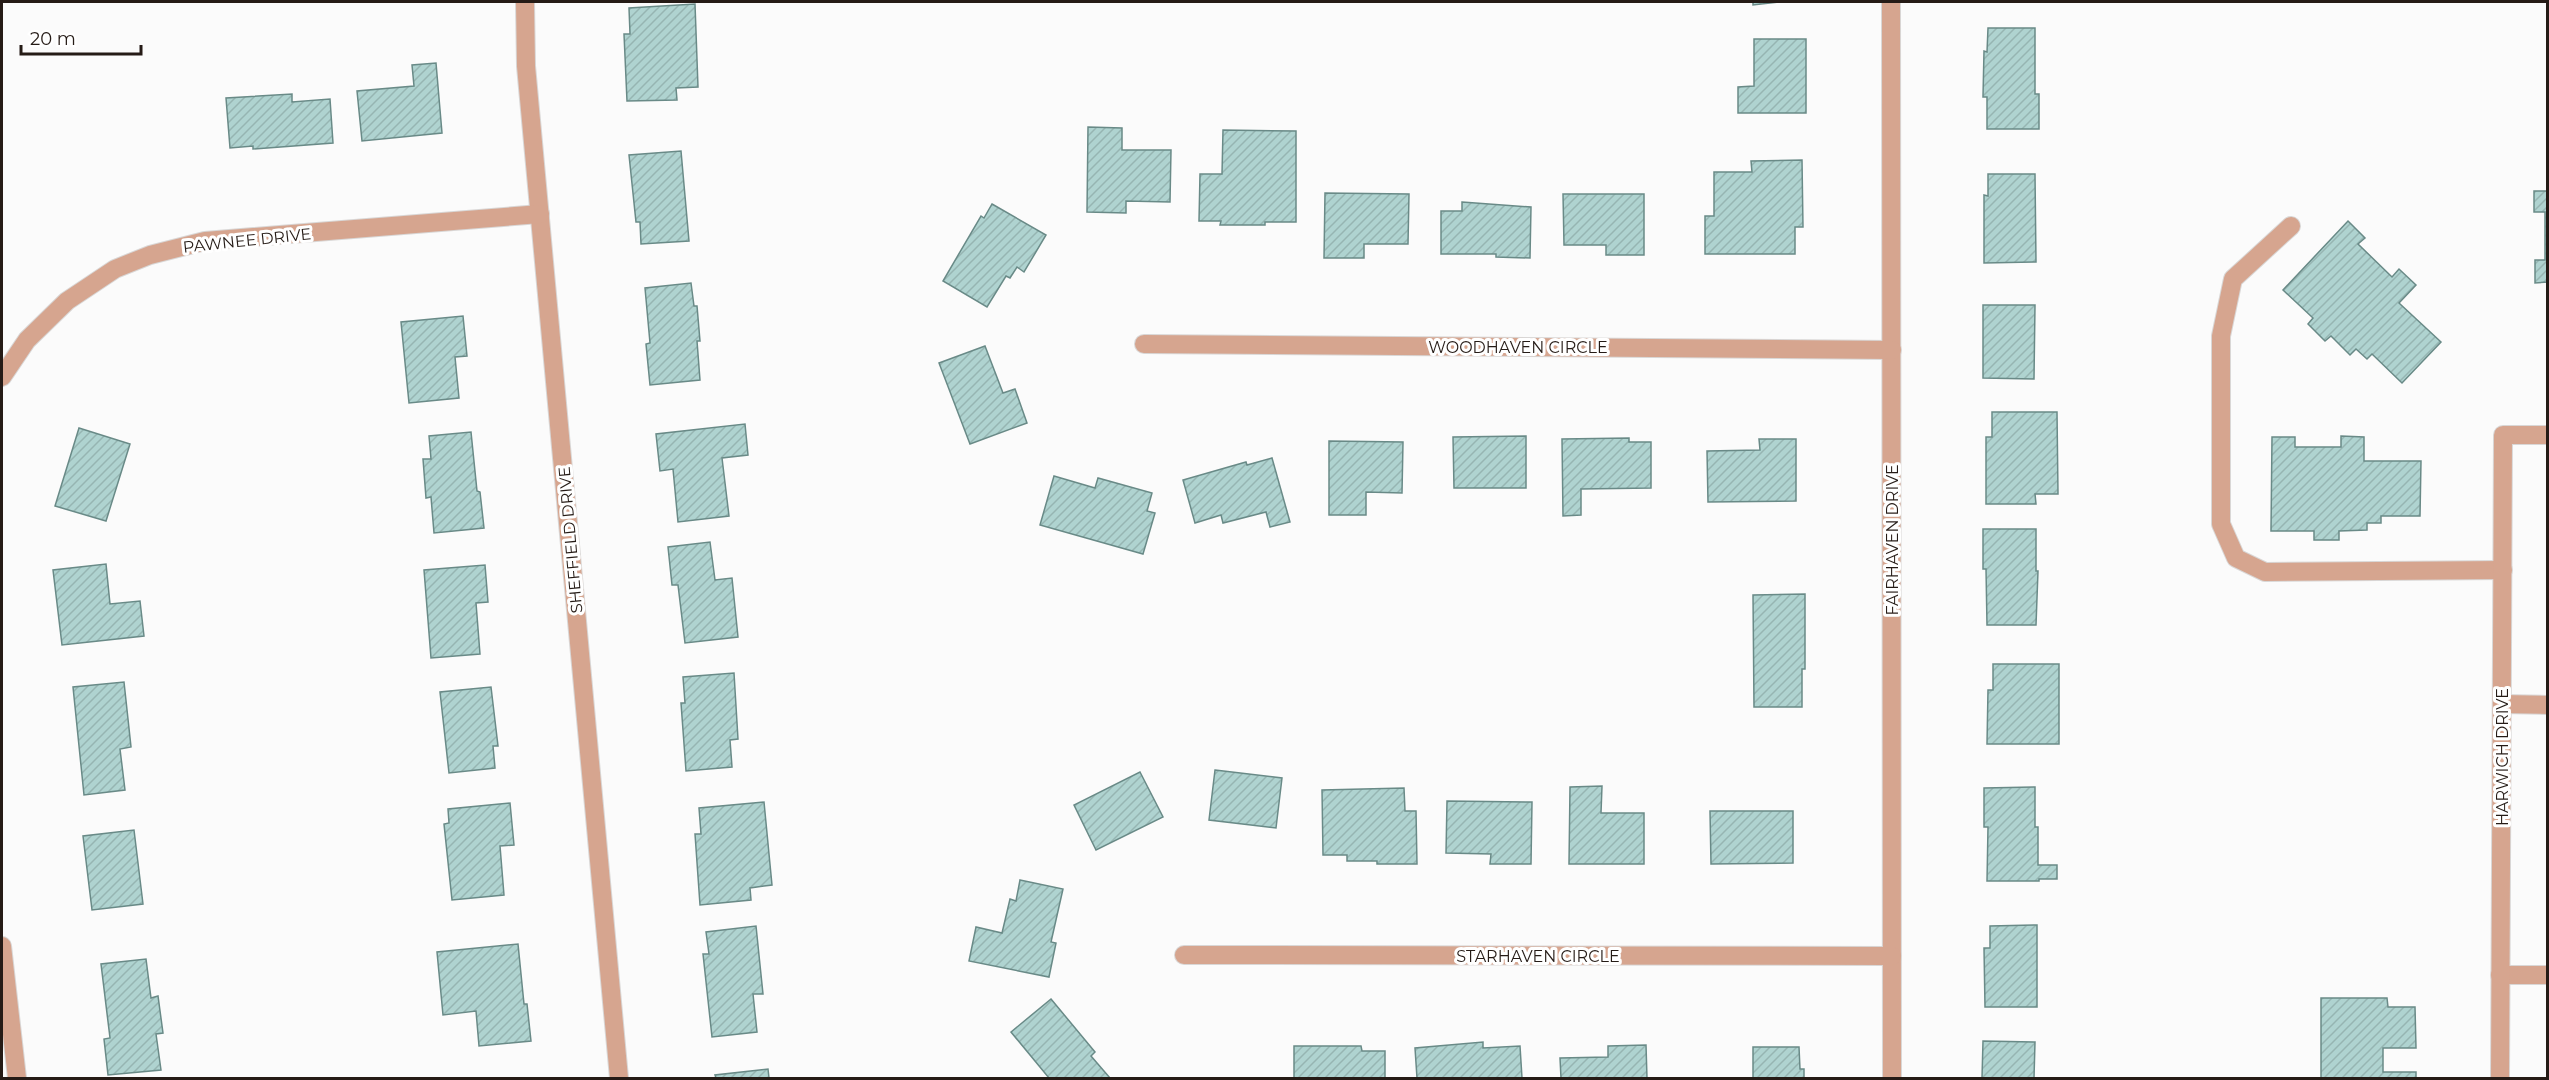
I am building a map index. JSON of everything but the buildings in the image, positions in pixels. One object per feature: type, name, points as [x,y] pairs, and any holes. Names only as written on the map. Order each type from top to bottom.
[{"type":"street","name":"SHEFFIELD DRIVE","points":[[525,2],[526,66],[619,1078]]},
{"type":"street","name":"FAIRHAVEN DRIVE","points":[[1891,2],[1892,1078]]},
{"type":"street","name":"PAWNEE DRIVE","points":[[2,377],[27,340],[67,301],[115,269],[150,255],[205,242],[540,214]]},
{"type":"street","points":[[2291,226],[2233,279],[2221,336],[2221,524],[2236,558],[2265,572],[2503,570]]},
{"type":"street","name":"WOODHAVEN CIRCLE","points":[[1144,344],[1892,350]]},
{"type":"street","name":"HARWICH DRIVE","points":[[2500,1078],[2504,435],[2547,435]]},
{"type":"street","points":[[2502,704],[2547,705]]},
{"type":"street","points":[[2,946],[17,1078]]},
{"type":"street","name":"STARHAVEN CIRCLE","points":[[1184,955],[1892,956]]},
{"type":"street","points":[[2500,975],[2547,975]]}]
